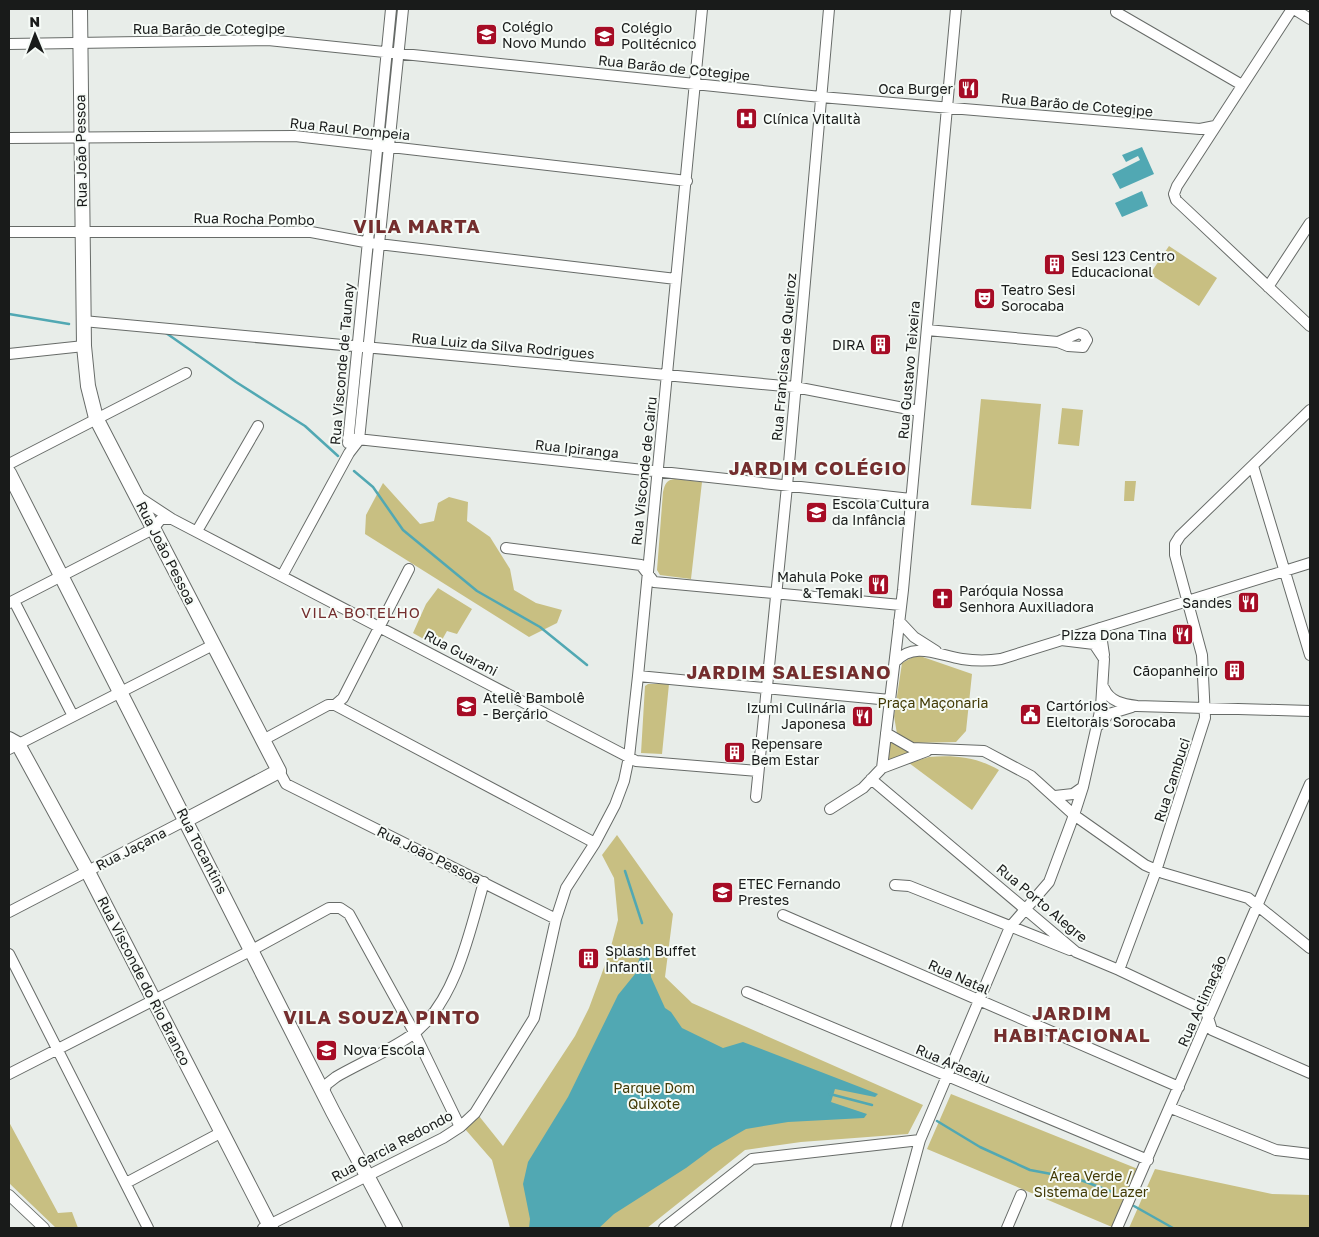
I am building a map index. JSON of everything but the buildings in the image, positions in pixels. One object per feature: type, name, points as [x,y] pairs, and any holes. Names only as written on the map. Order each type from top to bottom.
[{"type":"main road","name":"Rua João Pessoa","points":[[80,9],[84,346],[88,386],[96,418],[279,771]]},
{"type":"main road","name":"Rua Tocantins","points":[[9,472],[323,1092],[395,1228]]},
{"type":"main road","name":"Rua Visconde do Rio Branco","points":[[12,744],[88,872],[222,1132],[268,1227]]},
{"type":"main road","name":"Rua Jaçana","points":[[186,820],[279,771]]},
{"type":"street","name":"Rua Visconde de Taunay","points":[[349,453],[348,438],[357,345],[392,9]]},
{"type":"street","name":"Rua Visconde de Taunay","points":[[349,453],[359,440],[403,9]]},
{"type":"street","name":"Rua Visconde de Cairu","points":[[556,919],[566,888],[595,843],[615,804],[624,781],[629,757],[687,181],[702,9]]},
{"type":"street","name":"Rua Francisca de Queiroz","points":[[756,797],[787,486],[829,9]]},
{"type":"street","name":"Rua Gustavo Teixeira","points":[[882,768],[901,605],[956,9]]},
{"type":"street","points":[[1310,20],[1293,9],[1176,186],[1174,194],[1176,200],[1310,326]]},
{"type":"street","points":[[1116,12],[1242,85]]},
{"type":"street","name":"Rua Barão de Cotegipe","points":[[9,44],[268,40],[821,97],[1200,129],[1215,126]]},
{"type":"street","name":"Rua Raul Pompeia","points":[[9,138],[295,136],[687,181]]},
{"type":"street","points":[[1268,287],[1310,223]]},
{"type":"street","name":"Rua Rocha Pombo","points":[[9,232],[311,232],[379,244],[676,279]]},
{"type":"street","name":"Rua Luiz da Silva Rodrigues","points":[[83,320],[795,386],[919,411]]},
{"type":"street","points":[[927,330],[1058,342]]},
{"type":"street","points":[[9,354],[84,346]]},
{"type":"street","points":[[9,464],[186,373]]},
{"type":"street","points":[[1310,410],[1253,466],[1283,572],[1310,655]]},
{"type":"street","points":[[198,531],[258,426]]},
{"type":"street","name":"Rua Ipiranga","points":[[348,438],[911,499]]},
{"type":"street","points":[[282,576],[349,453]]},
{"type":"street","name":"Rua Cambuci","points":[[1119,970],[1156,871],[1201,736],[1206,708],[1202,655],[1189,600],[1175,555],[1175,544],[1180,536],[1253,466]]},
{"type":"street","name":"Rua Guarani","points":[[136,495],[172,519],[636,761],[758,771]]},
{"type":"street","points":[[73,716],[11,602],[154,529],[161,519],[172,519]]},
{"type":"street","points":[[506,548],[641,565],[654,582],[901,605]]},
{"type":"street","points":[[895,662],[902,655],[914,650],[939,653],[964,660],[994,660],[1023,654],[1061,640],[1310,564]]},
{"type":"street","points":[[335,705],[343,698],[409,569]]},
{"type":"street","points":[[899,621],[914,637],[939,653]]},
{"type":"street","points":[[895,1228],[920,1140],[1010,927],[1049,882],[1074,815],[1099,725],[1104,688],[1104,658],[1100,628]]},
{"type":"street","points":[[1061,640],[1094,644],[1104,658]]},
{"type":"street","points":[[12,744],[73,716],[213,645]]},
{"type":"street","points":[[638,676],[890,700]]},
{"type":"street","points":[[1104,688],[1110,698],[1138,706],[1310,711]]},
{"type":"street","points":[[262,740],[328,705],[335,705],[595,843]]},
{"type":"street","points":[[1099,725],[1110,714],[1138,706]]},
{"type":"street","points":[[886,733],[912,748],[984,751],[1031,776],[1074,815],[1156,871],[1248,898],[1310,948]]},
{"type":"street","points":[[830,809],[863,788],[882,768],[930,750]]},
{"type":"street","name":"Rua João Pessoa","points":[[279,771],[286,784],[556,919]]},
{"type":"street","name":"Rua Porto Alegre","points":[[871,779],[1076,952],[1206,1011],[1212,1030],[1310,1073]]},
{"type":"street","name":"Rua Aclimação","points":[[1117,1228],[1209,1022],[1257,904],[1310,784]]},
{"type":"street","points":[[1055,796],[1073,794],[1083,787]]},
{"type":"street","name":"Rua Jaçana","points":[[9,912],[186,820]]},
{"type":"street","points":[[323,1092],[327,1084],[336,1077],[414,1032],[439,1003],[457,974],[484,882]]},
{"type":"street","points":[[895,885],[909,886],[1076,952]]},
{"type":"street","points":[[9,1074],[252,950],[329,908],[340,908],[349,914],[414,1032],[460,1128]]},
{"type":"street","name":"Rua Natal","points":[[783,914],[1179,1087]]},
{"type":"street","name":"Rua Garcia Redondo","points":[[268,1227],[460,1128],[475,1113],[534,1018],[556,919]]},
{"type":"street","points":[[9,954],[59,1049],[148,1228]]},
{"type":"street","name":"Rua Aracaju","points":[[747,992],[1148,1160]]},
{"type":"street","points":[[1171,1108],[1276,1150],[1310,1154]]},
{"type":"street","points":[[126,1183],[222,1132]]},
{"type":"street","points":[[664,1228],[752,1159],[920,1140]]},
{"type":"street","points":[[9,1195],[44,1228]]},
{"type":"street","points":[[1006,1228],[1021,1195]]},
{"type":"green space","points":[[1169,246],[1217,278],[1199,306],[1150,274]]},
{"type":"green space","points":[[981,399],[1041,404],[1031,509],[971,505]]},
{"type":"green space","points":[[1062,408],[1083,410],[1079,446],[1058,444]]},
{"type":"green space","points":[[675,479],[702,482],[691,579],[660,575],[657,570],[663,492],[666,483]]},
{"type":"green space","points":[[1125,481],[1136,481],[1134,501],[1124,501]]},
{"type":"green space","points":[[383,483],[420,524],[434,521],[438,503],[449,497],[468,502],[467,521],[490,537],[510,569],[514,590],[536,603],[562,610],[557,623],[529,637],[365,534],[366,515]]},
{"type":"green space","points":[[438,588],[472,609],[457,634],[447,631],[438,647],[413,633],[426,604]]},
{"type":"green space","name":"Praça Maçonaria","points":[[917,655],[972,674],[966,731],[956,742],[913,743],[897,734],[894,716],[902,663]]},
{"type":"green space","points":[[648,684],[669,684],[662,754],[641,753],[645,686]]},
{"type":"green space","points":[[890,741],[911,754],[888,763]]},
{"type":"green space","points":[[948,756],[965,758],[982,762],[999,770],[972,810],[909,763],[929,757]]},
{"type":"green space","name":"Parque Dom Quixote","points":[[617,835],[673,914],[665,977],[692,1003],[923,1105],[908,1134],[801,1142],[745,1150],[647,1228],[510,1228],[492,1160],[465,1129],[479,1116],[503,1146],[575,1036],[589,1008],[609,954],[618,920],[614,878],[602,855]]},
{"type":"green space","name":"Área Verde / Sistema de Lazer","points":[[951,1094],[1138,1169],[1112,1227],[927,1149]]},
{"type":"green space","points":[[9,1122],[58,1213],[72,1212],[78,1228],[56,1228],[9,1183]]},
{"type":"green space","points":[[1155,1169],[1272,1194],[1310,1195],[1310,1228],[1129,1228]]},
{"type":"water","points":[[1142,147],[1154,174],[1120,189],[1112,174],[1140,160],[1138,156],[1126,162],[1122,155]]},
{"type":"water","points":[[1142,191],[1148,206],[1122,217],[1115,203]]},
{"type":"water","points":[[649,955],[651,977],[665,1008],[671,1012],[682,1028],[723,1048],[743,1042],[878,1094],[875,1097],[835,1089],[831,1102],[867,1114],[864,1118],[788,1122],[746,1129],[713,1148],[686,1168],[614,1214],[599,1228],[529,1228],[530,1219],[523,1184],[528,1162],[568,1097],[618,995],[635,974],[640,956]]},
{"type":"waterway","points":[[9,314],[69,324]]},
{"type":"waterway","points":[[166,333],[236,382],[305,426],[338,456]]},
{"type":"waterway","points":[[354,471],[373,487],[403,530],[477,591],[540,627],[587,665]]},
{"type":"waterway","points":[[625,871],[642,923]]},
{"type":"waterway","points":[[830,1094],[872,1105]]},
{"type":"waterway","points":[[937,1121],[980,1147],[1030,1170],[1078,1179],[1115,1193]]},
{"type":"waterway","points":[[1134,1206],[1173,1228]]},
{"type":"place","name":"Colégio Novo Mundo","points":[[486,35]]},
{"type":"place","name":"Colégio Politécnico","points":[[605,36]]},
{"type":"place","name":"Oca Burger","points":[[969,89]]},
{"type":"place","name":"Clínica Vitalità","points":[[747,119]]},
{"type":"place","name":"Sesi 123 Centro Educacional","points":[[1055,264]]},
{"type":"place","name":"Teatro Sesi Sorocaba","points":[[985,298]]},
{"type":"place","name":"DIRA","points":[[881,345]]},
{"type":"place","name":"Escola Cultura da Infância","points":[[816,512]]},
{"type":"place","name":"Mahula Poke & Temaki","points":[[879,585]]},
{"type":"place","name":"Paróquia Nossa Senhora Auxiliadora","points":[[943,599]]},
{"type":"place","name":"Sandes","points":[[1248,603]]},
{"type":"place","name":"Pizza Dona Tina","points":[[1183,635]]},
{"type":"place","name":"Cãopanheiro","points":[[1234,671]]},
{"type":"place","name":"Ateliê Bambolê - Berçário","points":[[467,706]]},
{"type":"place","name":"Cartórios Eleitorais Sorocaba","points":[[1030,714]]},
{"type":"place","name":"Izumi Culinária Japonesa","points":[[862,716]]},
{"type":"place","name":"Repensare Bem Estar","points":[[735,752]]},
{"type":"place","name":"ETEC Fernando Prestes","points":[[722,892]]},
{"type":"place","name":"Splash Buffet Infantil","points":[[589,959]]},
{"type":"place","name":"Nova Escola","points":[[327,1050]]},
{"type":"district","name":"VILA MARTA","points":[[417,226]]},
{"type":"district","name":"JARDIM COLÉGIO","points":[[818,468]]},
{"type":"district","name":"VILA BOTELHO","points":[[361,613]]},
{"type":"district","name":"JARDIM SALESIANO","points":[[789,672]]},
{"type":"district","name":"VILA SOUZA PINTO","points":[[382,1017]]},
{"type":"district","name":"JARDIM HABITACIONAL","points":[[1072,1024]]}]
